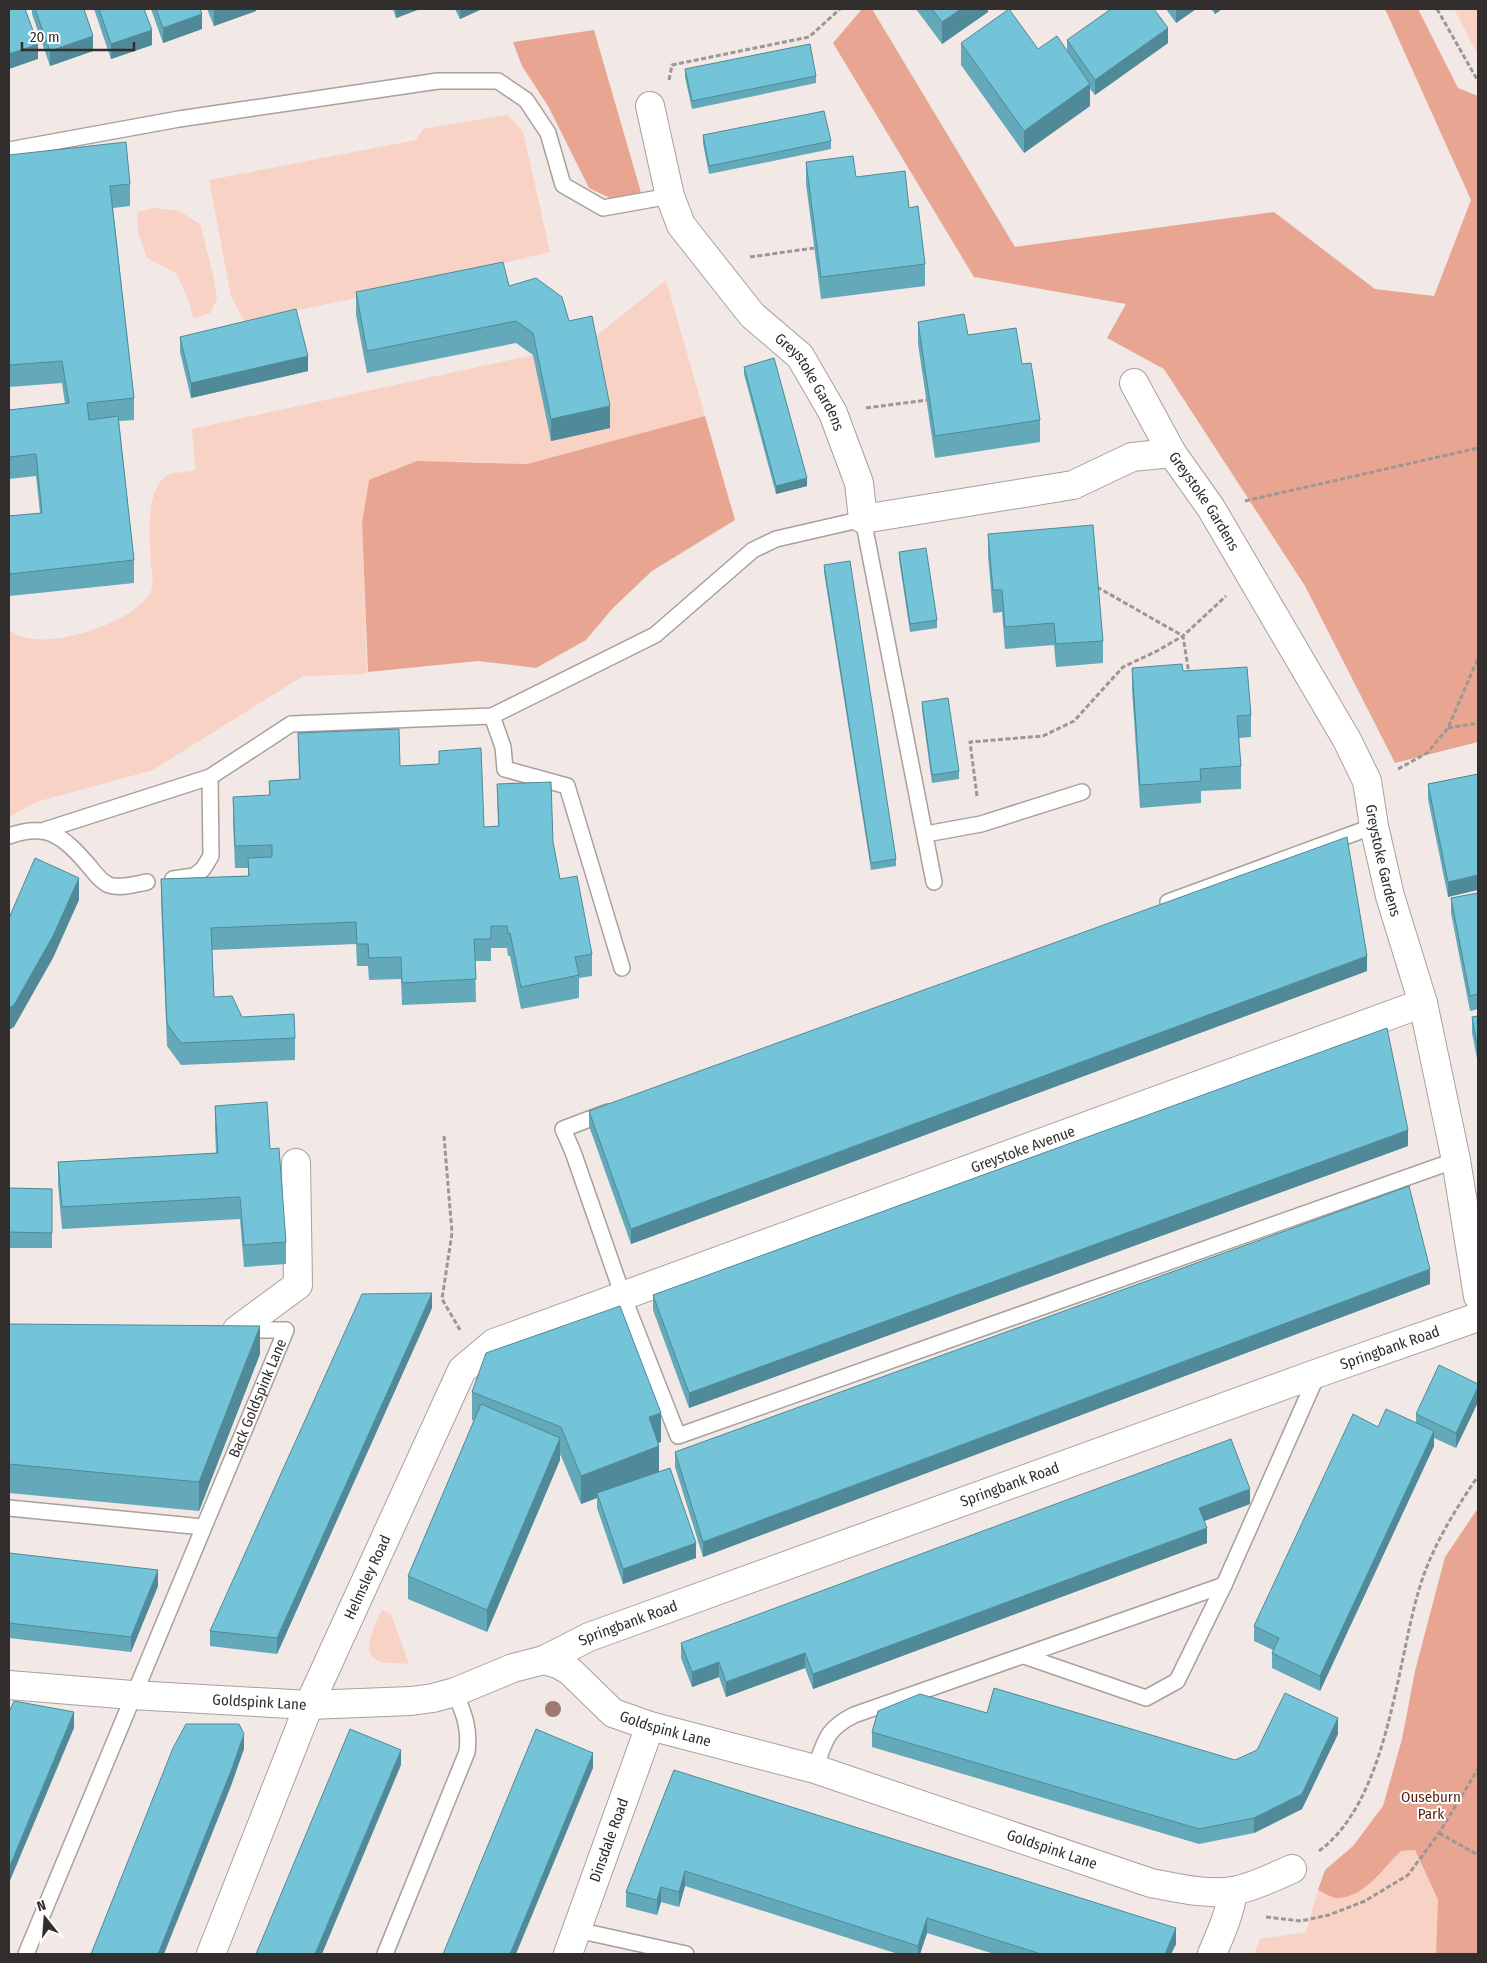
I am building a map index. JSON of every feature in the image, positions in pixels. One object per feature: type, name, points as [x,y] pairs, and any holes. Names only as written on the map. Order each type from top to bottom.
[{"type":"street","name":"Greystoke Gardens","points":[[653,118],[670,196],[681,225],[752,315],[800,356],[833,413],[859,483],[863,519],[1073,485],[1132,457],[1172,453],[1211,508],[1347,740],[1368,780],[1374,826],[1390,896],[1423,1003],[1456,1160],[1478,1296]]},
{"type":"street","points":[[1134,383],[1172,453]]},
{"type":"street","name":"Greystoke Avenue","points":[[623,1296],[1423,1003]]},
{"type":"street","points":[[232,1330],[298,1285],[296,1163]]},
{"type":"street","name":"Helmsley Road","points":[[211,1954],[310,1705],[462,1370],[494,1343],[623,1296]]},
{"type":"street","name":"Springbank Road","points":[[544,1660],[589,1637],[1478,1317]]},
{"type":"street","name":"Goldspink Lane","points":[[9,1685],[132,1695],[310,1705],[411,1701],[455,1692],[513,1668],[544,1660],[558,1664],[570,1671],[613,1713],[650,1726],[815,1769],[1151,1883],[1184,1890],[1233,1891],[1259,1883],[1292,1869]]},
{"type":"street","name":"Dinsdale Road","points":[[572,1942],[650,1726]]},
{"type":"street","points":[[1212,1954],[1226,1920],[1233,1891]]},
{"type":"lane","points":[[9,150],[179,119],[438,81],[498,81],[526,100],[548,133],[564,185],[603,208],[670,196]]},
{"type":"lane","points":[[9,836],[22,831],[45,830],[210,776],[291,724],[492,716],[654,635],[753,550],[776,539],[863,519],[934,882]]},
{"type":"lane","points":[[492,716],[503,747],[505,769],[567,786],[622,968]]},
{"type":"lane","points":[[173,879],[194,876],[203,869],[211,856],[210,776]]},
{"type":"lane","points":[[926,834],[981,824],[1082,792]]},
{"type":"lane","points":[[1151,908],[1374,826]]},
{"type":"lane","points":[[45,830],[69,844],[107,884],[121,887],[147,882]]},
{"type":"lane","points":[[619,1108],[563,1128],[623,1296],[678,1436],[1456,1160]]},
{"type":"lane","name":"Back Goldspink Lane","points":[[26,1954],[132,1695],[286,1330],[232,1330]]},
{"type":"lane","points":[[1024,1656],[1146,1698],[1177,1682],[1224,1585],[1318,1373]]},
{"type":"lane","points":[[9,1508],[203,1527]]},
{"type":"lane","points":[[815,1769],[831,1730],[841,1721],[854,1715],[1224,1585]]},
{"type":"lane","points":[[385,1954],[467,1752],[469,1734],[466,1718],[455,1692]]},
{"type":"lane","points":[[572,1942],[686,1954]]},
{"type":"path","points":[[653,118],[672,65],[809,37],[840,9]]},
{"type":"path","points":[[1437,9],[1478,81]]},
{"type":"path","points":[[711,263],[814,248]]},
{"type":"path","points":[[833,413],[926,400]]},
{"type":"path","points":[[1211,508],[1478,448]]},
{"type":"path","points":[[981,824],[970,742],[1043,736],[1074,720],[1123,667],[1183,636],[1224,598],[1254,581]]},
{"type":"path","points":[[1097,587],[1183,636]]},
{"type":"path","points":[[1183,636],[1190,683]]},
{"type":"path","points":[[1428,753],[1448,728],[1478,658]]},
{"type":"path","points":[[1448,728],[1478,723]]},
{"type":"path","points":[[442,1299],[452,1233],[444,1136]]},
{"type":"path","points":[[1292,1869],[1325,1847],[1343,1828],[1356,1809],[1369,1780],[1381,1745],[1418,1593],[1428,1564],[1440,1536],[1478,1476]]},
{"type":"path","points":[[1233,1891],[1263,1917],[1301,1921],[1329,1915],[1365,1901],[1408,1875],[1439,1834],[1478,1769]]},
{"type":"path","points":[[1439,1834],[1478,1855]]},
{"type":"shaded area","points":[[1454,9],[1478,9],[1478,55]]},
{"type":"shaded area","points":[[507,115],[523,131],[550,252],[342,301],[244,321],[231,296],[209,180],[416,140],[423,129]]},
{"type":"shaded area","points":[[155,208],[179,211],[200,224],[217,299],[210,313],[193,319],[190,304],[177,274],[147,258],[138,232],[137,212]]},
{"type":"shaded area","points":[[666,280],[705,416],[527,464],[459,461],[369,480],[362,523],[367,674],[303,676],[153,770],[36,802],[9,817],[9,629],[22,637],[41,639],[62,638],[107,624],[127,614],[142,603],[151,591],[152,585],[150,516],[155,491],[160,482],[168,475],[195,470],[192,429],[533,355],[592,339]]},
{"type":"shaded area","points":[[382,1610],[391,1614],[409,1664],[381,1662],[370,1653],[370,1639]]},
{"type":"shaded area","points":[[1415,1850],[1438,1901],[1436,1954],[1254,1954],[1260,1939],[1306,1932],[1318,1890],[1334,1898],[1401,1851]]},
{"type":"green space","points":[[862,9],[872,9],[1015,247],[1274,212],[1375,289],[1434,296],[1471,200],[1385,9],[1418,9],[1458,88],[1478,96],[1478,742],[1395,763],[1305,586],[1164,369],[1107,338],[1126,304],[974,277],[833,43]]},
{"type":"green space","points":[[594,30],[642,196],[624,205],[589,188],[548,106],[522,66],[513,42]]},
{"type":"green space","points":[[705,416],[735,520],[652,571],[613,608],[586,640],[536,668],[478,661],[368,672],[362,523],[369,480],[417,461],[527,464]]},
{"type":"green space","name":"Ouseburn Park","points":[[1478,1508],[1478,1954],[1436,1954],[1438,1900],[1415,1850],[1401,1851],[1372,1882],[1355,1894],[1335,1898],[1318,1890],[1325,1870],[1353,1846],[1383,1806],[1402,1739],[1415,1671],[1445,1557]]},
{"type":"building","points":[[9,9],[25,9],[38,44],[9,54]]},
{"type":"building","points":[[35,9],[84,9],[93,36],[50,51]]},
{"type":"building","points":[[99,9],[144,9],[152,30],[111,44]]},
{"type":"building","points":[[156,9],[200,9],[202,14],[163,28]]},
{"type":"building","points":[[932,9],[961,9],[942,22]]},
{"type":"building","points":[[1009,9],[1038,49],[1057,36],[1090,84],[1024,131],[961,43]]},
{"type":"building","points":[[1111,9],[1154,9],[1168,28],[1095,80],[1067,40]]},
{"type":"building","points":[[810,44],[816,76],[692,101],[685,69]]},
{"type":"building","points":[[824,111],[831,141],[709,166],[703,135]]},
{"type":"building","points":[[126,142],[130,184],[110,186],[134,398],[87,403],[89,420],[118,416],[134,560],[10,574],[9,516],[42,513],[36,454],[9,457],[9,410],[69,403],[62,361],[9,365],[9,155]]},
{"type":"building","points":[[853,156],[856,177],[905,171],[909,208],[918,206],[925,264],[821,277],[806,162]]},
{"type":"building","points":[[503,262],[509,286],[536,278],[562,297],[569,321],[592,316],[610,406],[551,419],[533,333],[516,321],[367,351],[356,292]]},
{"type":"building","points":[[296,309],[308,356],[191,383],[180,337]]},
{"type":"building","points":[[964,314],[968,335],[1016,328],[1022,364],[1031,363],[1040,420],[935,436],[918,322]]},
{"type":"building","points":[[774,358],[807,478],[776,486],[744,367]]},
{"type":"building","points":[[1093,525],[1103,641],[1056,644],[1054,623],[1005,627],[1002,590],[993,590],[988,534]]},
{"type":"building","points":[[926,548],[937,620],[910,624],[899,552]]},
{"type":"building","points":[[850,561],[896,859],[871,863],[824,565]]},
{"type":"building","points":[[1182,664],[1183,671],[1247,667],[1251,715],[1237,716],[1241,766],[1200,769],[1201,781],[1140,785],[1132,668]]},
{"type":"building","points":[[948,698],[959,771],[932,775],[922,702]]},
{"type":"building","points":[[399,729],[400,766],[439,764],[439,751],[481,748],[484,827],[499,826],[497,784],[551,782],[553,842],[560,879],[577,876],[592,954],[575,957],[579,975],[521,987],[507,926],[491,926],[491,939],[474,939],[476,979],[402,983],[401,957],[369,958],[368,944],[357,944],[356,922],[211,928],[214,997],[232,996],[242,1017],[294,1014],[295,1038],[181,1043],[167,1024],[161,879],[249,876],[248,858],[272,857],[272,845],[235,846],[233,797],[270,795],[269,781],[300,779],[298,733]]},
{"type":"building","points":[[1478,774],[1478,875],[1448,882],[1428,784]]},
{"type":"building","points":[[1347,837],[1367,956],[631,1229],[589,1111]]},
{"type":"building","points":[[35,858],[79,878],[53,936],[14,1005],[9,1008],[9,918]]},
{"type":"building","points":[[1478,893],[1478,994],[1470,996],[1451,898]]},
{"type":"building","points":[[1478,1016],[1478,1049],[1472,1017]]},
{"type":"building","points":[[1387,1028],[1408,1130],[689,1393],[653,1295]]},
{"type":"building","points":[[267,1102],[270,1149],[279,1148],[286,1242],[244,1245],[240,1197],[62,1207],[58,1162],[218,1153],[215,1106]]},
{"type":"building","points":[[1409,1186],[1430,1269],[703,1542],[675,1452]]},
{"type":"building","points":[[9,1188],[52,1189],[52,1233],[9,1232]]},
{"type":"building","points":[[432,1293],[277,1638],[210,1631],[362,1294]]},
{"type":"building","points":[[620,1306],[661,1413],[649,1417],[659,1446],[581,1476],[561,1427],[472,1392],[486,1353]]},
{"type":"building","points":[[9,1324],[260,1326],[199,1482],[9,1464]]},
{"type":"building","points":[[1439,1365],[1478,1384],[1456,1433],[1416,1414]]},
{"type":"building","points":[[481,1404],[560,1438],[487,1610],[408,1576]]},
{"type":"building","points":[[1386,1409],[1434,1431],[1320,1676],[1272,1653],[1279,1638],[1254,1626],[1353,1414],[1378,1427]]},
{"type":"building","points":[[1231,1439],[1250,1489],[1199,1508],[1207,1528],[813,1674],[805,1653],[726,1682],[719,1662],[692,1672],[681,1643]]},
{"type":"building","points":[[670,1468],[696,1543],[623,1569],[597,1493]]},
{"type":"building","points":[[9,1553],[158,1570],[131,1637],[9,1623]]},
{"type":"building","points":[[994,1688],[1235,1760],[1257,1750],[1285,1693],[1338,1718],[1302,1794],[1254,1818],[1199,1829],[872,1732],[878,1711],[920,1694],[987,1713]]},
{"type":"building","points":[[14,1701],[74,1712],[9,1868],[9,1712]]},
{"type":"building","points":[[186,1724],[239,1724],[244,1734],[158,1954],[91,1954],[173,1748]]},
{"type":"building","points":[[350,1729],[401,1750],[315,1954],[256,1954]]},
{"type":"building","points":[[536,1729],[593,1753],[510,1954],[443,1954]]},
{"type":"building","points":[[674,1770],[1176,1928],[1165,1954],[1041,1954],[927,1918],[918,1946],[685,1871],[679,1892],[661,1887],[657,1900],[626,1892]]}]
